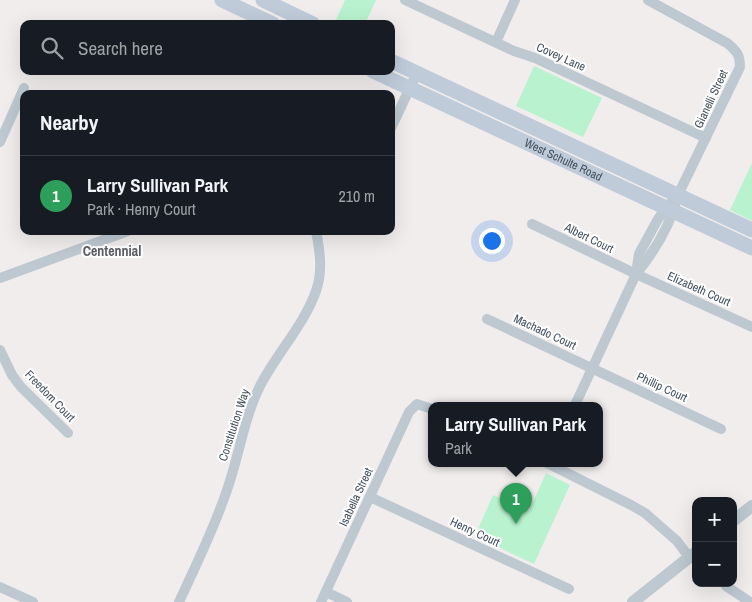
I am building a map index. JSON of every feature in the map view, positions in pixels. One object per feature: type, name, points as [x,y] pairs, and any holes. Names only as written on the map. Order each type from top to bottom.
[{"type":"main road","points":[[222,0],[264,20]]},
{"type":"main road","points":[[263,0],[305,20]]},
{"type":"main road","name":"West Schulte Road","points":[[395,63],[752,230]]},
{"type":"main road","name":"West Schulte Road","points":[[382,75],[752,248]]},
{"type":"street","name":"Covey Lane","points":[[405,0],[706,138]]},
{"type":"street","points":[[496,42],[515,0]]},
{"type":"street","name":"Gianelli Street","points":[[576,402],[636,274],[639,254],[678,195],[740,67],[740,58],[735,50],[727,44],[648,0]]},
{"type":"street","points":[[395,120],[417,73]]},
{"type":"street","points":[[0,142],[20,97]]},
{"type":"street","name":"Albert Court","points":[[532,224],[636,274]]},
{"type":"street","points":[[0,278],[117,235]]},
{"type":"street","name":"Constitution Way","points":[[179,602],[215,524],[251,407],[261,385],[306,313],[316,292],[321,258],[317,235]]},
{"type":"street","name":"Elizabeth Court","points":[[636,274],[752,327]]},
{"type":"street","name":"Machado Court","points":[[487,319],[592,368]]},
{"type":"street","name":"Freedom Court","points":[[0,350],[12,375],[21,387],[68,433]]},
{"type":"street","name":"Phillip Court","points":[[592,368],[721,429]]},
{"type":"street","name":"Isabella Street","points":[[323,597],[409,412],[417,404],[428,408]]},
{"type":"street","points":[[556,467],[631,504],[645,513],[692,554],[632,602]]},
{"type":"street","name":"Henry Court","points":[[370,497],[569,589]]},
{"type":"street","points":[[737,518],[752,506]]},
{"type":"street","points":[[0,587],[33,602]]},
{"type":"street","points":[[728,587],[750,602]]},
{"type":"street","points":[[323,597],[347,602]]},
{"type":"green space","points":[[345,0],[376,0],[367,20],[336,20]]},
{"type":"green space","points":[[534,66],[602,98],[583,137],[516,106]]},
{"type":"green space","points":[[752,163],[752,221],[730,210]]},
{"type":"green space","points":[[546,473],[570,485],[534,564],[475,536],[493,495],[529,511]]},
{"type":"place","name":"Larry Sullivan Park","points":[[516,524]]},
{"type":"district","name":"Centennial","points":[[112,251]]}]
